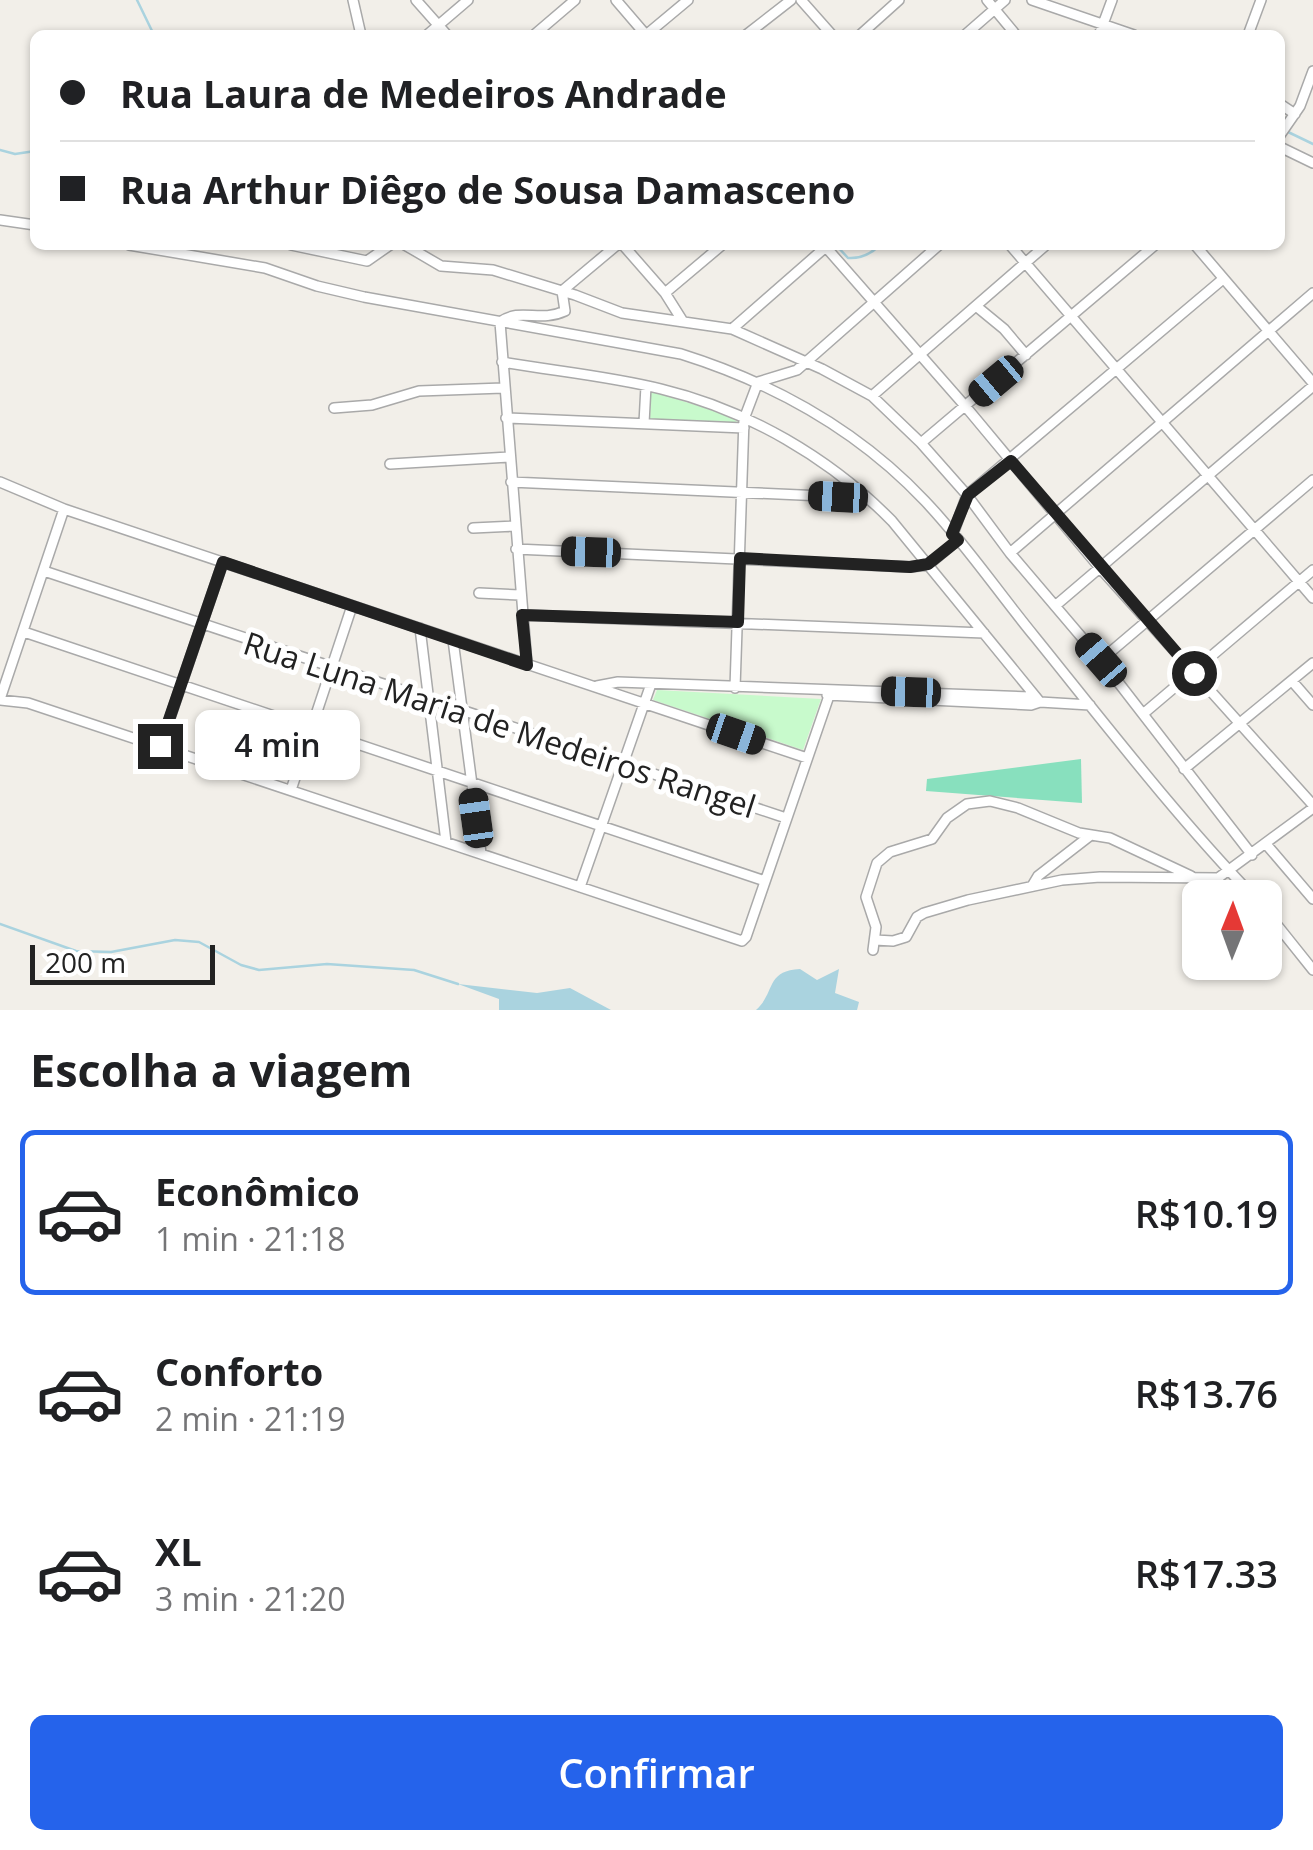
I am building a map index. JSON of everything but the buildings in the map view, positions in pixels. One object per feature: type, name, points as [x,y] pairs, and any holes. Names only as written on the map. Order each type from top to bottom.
[{"type":"street","points":[[353,0],[360,30]]},
{"type":"street","points":[[416,0],[442,30]]},
{"type":"street","points":[[432,30],[468,0]]},
{"type":"street","points":[[540,30],[575,0]]},
{"type":"street","points":[[616,0],[642,30]]},
{"type":"street","points":[[652,30],[688,0]]},
{"type":"street","points":[[752,30],[791,0]]},
{"type":"street","points":[[801,0],[828,30]]},
{"type":"street","points":[[866,30],[899,0]]},
{"type":"street","points":[[969,30],[991,4],[1006,0]]},
{"type":"street","points":[[1032,0],[1101,30],[1112,0]]},
{"type":"street","points":[[1250,30],[1261,0]]},
{"type":"street","points":[[991,4],[1012,30]]},
{"type":"street","points":[[1285,129],[1313,71]]},
{"type":"street","points":[[1285,107],[1295,114]]},
{"type":"street","points":[[1285,150],[1313,163]]},
{"type":"street","points":[[0,220],[30,224]]},
{"type":"street","points":[[159,250],[265,268],[327,288],[681,354],[758,382],[818,415],[871,452],[926,502],[1235,880]]},
{"type":"street","points":[[315,250],[367,261],[383,250]]},
{"type":"street","points":[[413,250],[441,266],[482,268],[562,291],[622,314],[732,328],[872,396],[968,495],[1252,855]]},
{"type":"street","points":[[562,291],[614,250]]},
{"type":"street","points":[[625,250],[665,294],[682,320]]},
{"type":"street","points":[[665,294],[716,250]]},
{"type":"street","points":[[732,328],[821,250]]},
{"type":"street","points":[[829,250],[1100,568],[1313,806],[1228,873],[1201,879],[1080,877],[1032,886],[931,911],[917,918],[906,937],[874,945],[875,922],[866,904],[869,880],[877,864],[890,852],[932,839],[958,808],[990,801],[1124,843],[1201,879]]},
{"type":"street","points":[[758,382],[797,370],[933,250]]},
{"type":"street","points":[[1014,250],[1313,598]]},
{"type":"street","points":[[872,396],[1040,250]]},
{"type":"street","points":[[921,444],[1149,250]]},
{"type":"street","points":[[1055,606],[1313,384],[1199,250]]},
{"type":"street","points":[[516,549],[910,567],[928,564],[955,537],[968,495],[1223,279]]},
{"type":"street","points":[[500,322],[516,315],[544,318],[565,311],[562,291]]},
{"type":"street","points":[[1010,553],[1313,293]]},
{"type":"street","points":[[976,306],[1004,329],[1026,356]]},
{"type":"street","points":[[500,322],[527,665]]},
{"type":"street","points":[[502,362],[686,396],[817,458],[870,498],[1040,702]]},
{"type":"street","points":[[735,688],[744,423],[758,382]]},
{"type":"street","points":[[644,423],[646,386]]},
{"type":"street","points":[[334,408],[372,405],[418,392],[503,388]]},
{"type":"street","points":[[506,418],[744,423]]},
{"type":"street","points":[[390,464],[509,458]]},
{"type":"street","points":[[1101,660],[1313,480]]},
{"type":"street","points":[[0,482],[64,510],[806,758]]},
{"type":"street","points":[[511,482],[870,498]]},
{"type":"street","points":[[64,510],[0,700],[28,703],[739,940],[746,937],[831,693]]},
{"type":"street","points":[[473,528],[514,526]]},
{"type":"street","points":[[160,746],[223,562]]},
{"type":"street","points":[[1143,714],[1313,570]]},
{"type":"street","name":"Rua Luna Maria de Medeiros Rangel","points":[[44,571],[786,818]]},
{"type":"street","points":[[479,592],[520,595]]},
{"type":"street","points":[[291,790],[352,606]]},
{"type":"street","points":[[522,615],[984,632]]},
{"type":"street","points":[[420,628],[446,842]]},
{"type":"street","points":[[24,632],[765,882]]},
{"type":"street","points":[[454,640],[481,854]]},
{"type":"street","points":[[1184,768],[1313,663]]},
{"type":"street","points":[[1292,680],[1313,704]]},
{"type":"street","points":[[597,686],[618,682],[831,693],[1030,697],[1040,702],[1090,705]]},
{"type":"street","points":[[580,887],[651,684]]},
{"type":"street","points":[[1032,886],[1038,876],[1091,835]]},
{"type":"street","points":[[1266,844],[1309,885],[1313,899]]},
{"type":"street","points":[[1282,931],[1313,970]]},
{"type":"green space","points":[[651,391],[727,415],[739,423],[650,419]]},
{"type":"green space","points":[[657,690],[821,699],[803,750],[653,700]]},
{"type":"green space","points":[[1081,759],[1082,803],[926,791],[927,779]]},
{"type":"water","points":[[800,969],[817,980],[839,969],[835,993],[859,1002],[857,1010],[756,1010],[776,978]]},
{"type":"water","points":[[458,984],[537,993],[570,988],[611,1010],[499,1010],[499,999]]},
{"type":"waterway","points":[[137,0],[152,30]]},
{"type":"waterway","points":[[1286,131],[1313,144]]},
{"type":"waterway","points":[[0,150],[15,154],[30,152]]},
{"type":"waterway","points":[[841,250],[848,258],[874,250]]},
{"type":"waterway","points":[[0,924],[76,951],[111,952],[175,940],[199,942],[241,965],[259,970],[327,964],[414,970],[458,984]]},
{"type":"route","points":[[160,746],[223,562],[527,665],[522,615],[738,622],[740,558],[910,567],[928,564],[958,540],[952,534],[968,495],[1011,461],[1194,673]]}]
